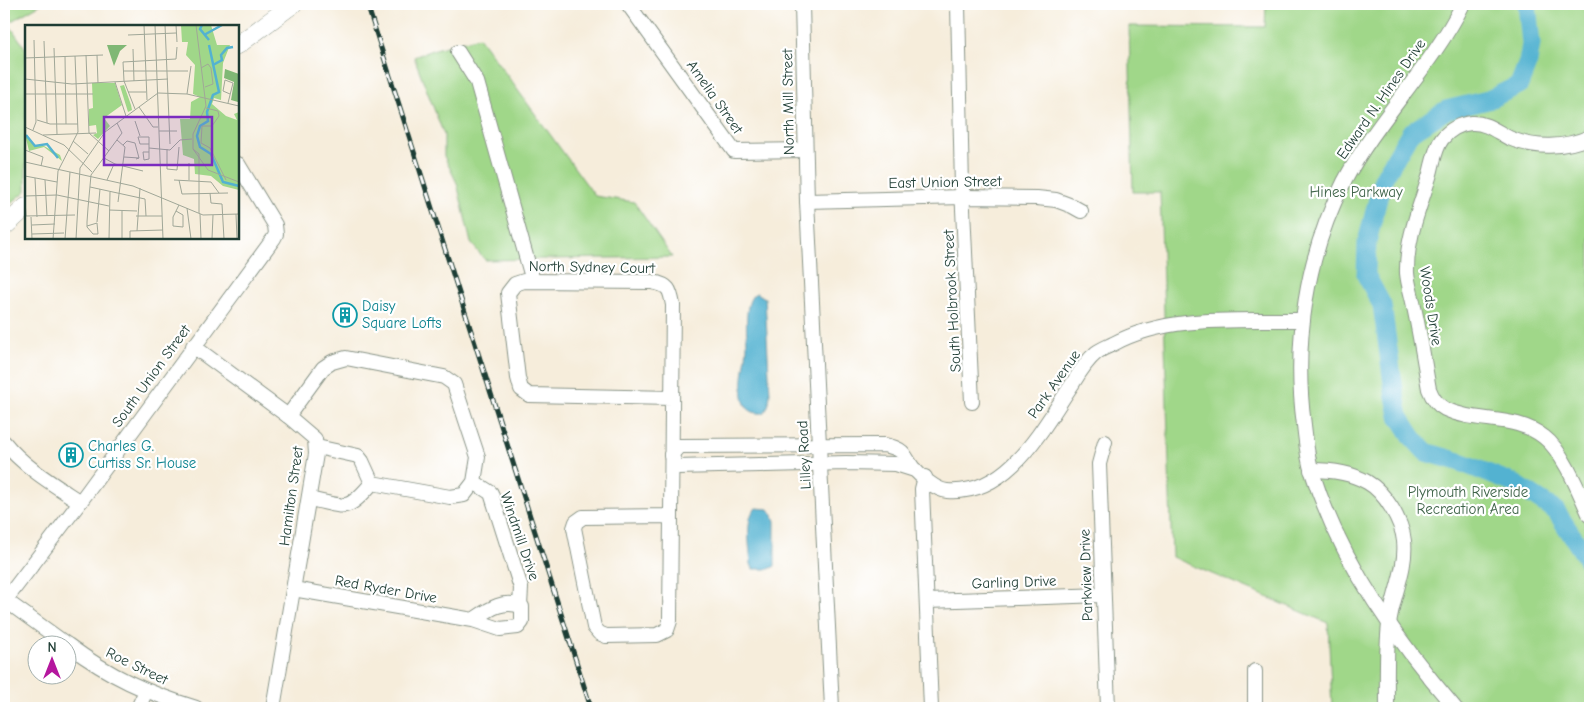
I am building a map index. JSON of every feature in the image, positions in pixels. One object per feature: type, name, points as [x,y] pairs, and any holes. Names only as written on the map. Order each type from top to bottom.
[{"type":"main road","points":[[239,44],[293,4]]},
{"type":"main road","points":[[4,227],[25,208]]},
{"type":"street","name":"Amelia Street","points":[[628,4],[734,151],[805,150]]},
{"type":"street","name":"North Mill Street","points":[[802,4],[807,201]]},
{"type":"street","name":"South Holbrook Street","points":[[958,4],[963,197],[972,402]]},
{"type":"street","name":"Edward N. Hines Drive","points":[[1454,708],[1389,624],[1361,580],[1336,531],[1311,470],[1300,390],[1303,320],[1308,282],[1328,216],[1344,182],[1365,148],[1443,39],[1462,4]]},
{"type":"street","points":[[458,52],[477,82],[533,281]]},
{"type":"street","name":"Woods Drive","points":[[1590,136],[1568,144],[1540,146],[1510,138],[1484,124],[1472,123],[1455,128],[1439,143],[1419,207],[1407,259],[1409,286],[1429,388],[1435,401],[1446,409],[1461,414],[1516,423],[1533,429],[1543,436],[1557,450],[1590,516]]},
{"type":"street","name":"South Union Street","points":[[4,601],[80,502],[274,238],[276,225],[239,166]]},
{"type":"street","name":"East Union Street","points":[[807,201],[963,197],[1036,198],[1056,200],[1082,211]]},
{"type":"street","name":"Lilley Road","points":[[807,201],[832,708]]},
{"type":"street","name":"North Sydney Court","points":[[671,516],[582,517],[576,522],[574,528],[594,627],[599,633],[606,636],[657,635],[667,630],[670,621],[671,516],[671,455],[672,398],[673,305],[670,292],[664,284],[652,282],[524,281],[515,284],[508,293],[518,378],[522,389],[529,396],[672,398]]},
{"type":"street","name":"Park Avenue","points":[[920,473],[933,486],[944,490],[957,491],[969,490],[1002,474],[1022,456],[1038,436],[1075,380],[1096,353],[1130,335],[1160,326],[1217,321],[1303,320]]},
{"type":"street","name":"Hamilton Street","points":[[193,346],[288,416],[315,439],[317,448],[273,708]]},
{"type":"street","points":[[288,416],[323,368],[332,362],[346,358],[444,377],[454,384],[478,458],[474,482],[464,496],[450,497],[372,483]]},
{"type":"street","points":[[4,442],[28,466],[80,502]]},
{"type":"street","name":"Parkview Drive","points":[[1105,442],[1098,464],[1108,708]]},
{"type":"street","points":[[920,473],[896,464],[677,467],[671,455],[679,446],[884,445],[893,447],[902,453],[920,473],[922,489],[931,708]]},
{"type":"street","points":[[317,448],[358,456],[372,483]]},
{"type":"street","points":[[1311,470],[1332,470],[1347,473],[1368,482],[1388,502],[1400,522],[1404,542],[1403,560],[1389,624],[1387,708]]},
{"type":"street","name":"Windmill Drive","points":[[474,482],[491,493],[521,588],[520,606]]},
{"type":"street","points":[[309,500],[345,506],[351,505],[372,483]]},
{"type":"street","name":"Red Ryder Drive","points":[[293,589],[473,620],[500,629],[518,627],[522,622],[524,614],[520,606]]},
{"type":"street","name":"Garling Drive","points":[[927,601],[1103,595]]},
{"type":"street","name":"Roe Street","points":[[4,601],[51,634]]},
{"type":"street","points":[[473,620],[486,611],[506,603],[515,603],[520,606]]},
{"type":"street","name":"Roe Street","points":[[78,652],[106,671],[146,691],[196,708]]},
{"type":"street","points":[[1255,671],[1255,708]]},
{"type":"street","points":[[138,708],[146,691]]},
{"type":"green space","points":[[4,4],[41,4],[8,23],[25,48],[25,192],[4,209]]},
{"type":"green space","name":"Hines Parkway","points":[[1266,4],[1590,4],[1590,708],[1332,708],[1328,623],[1172,557],[1160,192],[1133,192],[1129,26],[1265,27]]},
{"type":"green space","points":[[479,37],[595,196],[634,202],[672,257],[485,260],[471,243],[457,183],[444,156],[444,135],[414,57]]},
{"type":"water","points":[[757,293],[765,298],[770,394],[768,406],[764,413],[753,412],[747,407],[743,399],[742,389],[747,347],[746,325],[748,308],[753,296]]},
{"type":"water","points":[[756,508],[769,509],[775,521],[775,566],[769,569],[753,569],[751,564],[749,526],[752,512]]},
{"type":"waterway","points":[[1527,4],[1531,44],[1528,62],[1519,85],[1488,100],[1446,110],[1410,133],[1383,179],[1367,242],[1366,275],[1382,305],[1399,416],[1413,438],[1426,452],[1460,462],[1515,484],[1556,511],[1590,563]]},
{"type":"railway","points":[[367,4],[591,708]]},
{"type":"place","name":"Daisy Square Lofts","points":[[345,315]]},
{"type":"place","name":"Charles G. Curtiss Sr. House","points":[[71,455]]},
{"type":"park label","name":"Plymouth Riverside Recreation Area","points":[[1468,500]]}]
